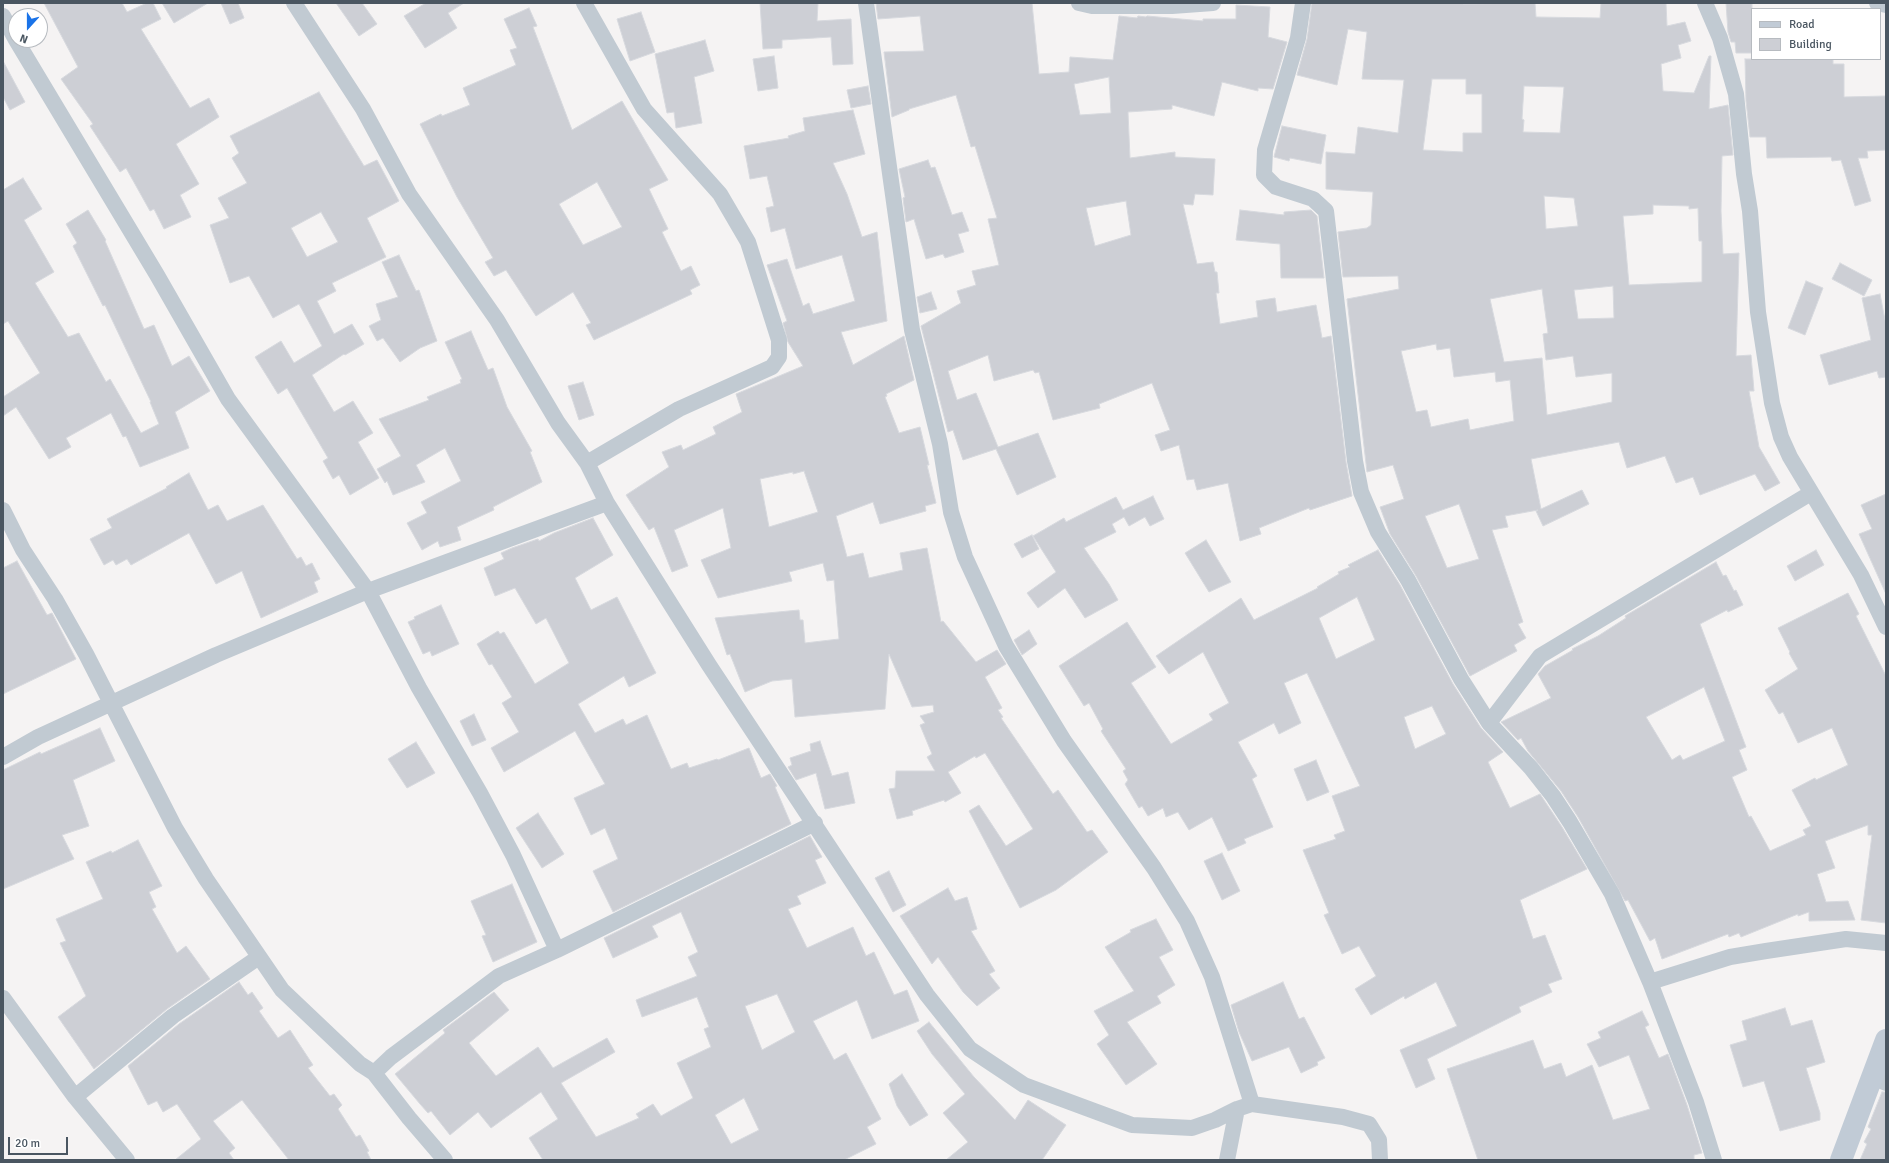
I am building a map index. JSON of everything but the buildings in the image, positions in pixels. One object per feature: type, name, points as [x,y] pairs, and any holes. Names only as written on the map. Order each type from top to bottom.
[{"type":"street","points":[[294,3],[363,109],[409,194],[496,320],[558,423],[587,463],[607,503],[705,658],[927,994],[970,1049],[1024,1085],[1132,1125],[1192,1128],[1216,1120],[1237,1109],[1252,1104],[1343,1117],[1369,1124],[1380,1140],[1380,1160]]},
{"type":"street","points":[[584,3],[644,109],[720,194],[748,242],[779,340],[779,357],[772,367],[678,409],[587,463]]},
{"type":"street","points":[[866,3],[912,330],[940,444],[951,512],[965,557],[1006,646],[1064,741],[1154,868],[1187,921],[1220,997],[1252,1104]]},
{"type":"street","points":[[1079,3],[1092,6],[1172,6],[1213,3]]},
{"type":"street","points":[[1303,3],[1298,38],[1265,150],[1264,175],[1276,187],[1313,199],[1326,211],[1355,461],[1361,492],[1378,532],[1408,580],[1461,679],[1489,723],[1531,768],[1553,796],[1612,894],[1650,982],[1696,1102],[1714,1160]]},
{"type":"street","points":[[1705,3],[1720,38],[1736,94],[1752,233],[1758,312],[1772,403],[1781,437],[1811,493],[1861,575],[1886,627]]},
{"type":"street","points":[[1877,3],[1886,5]]},
{"type":"street","points":[[3,16],[8,25]]},
{"type":"street","points":[[21,48],[157,275],[228,399],[368,591],[419,688],[480,793],[513,855],[557,950]]},
{"type":"street","points":[[1489,723],[1540,656],[1811,493]]},
{"type":"street","points":[[3,757],[38,737],[111,705],[216,655],[368,591],[607,503]]},
{"type":"street","points":[[3,510],[23,550],[55,599],[86,654],[175,828],[206,879],[259,957],[282,990],[360,1064],[374,1073],[409,1118],[445,1160]]},
{"type":"street","points":[[374,1073],[391,1057],[499,976],[557,950],[814,823]]},
{"type":"street","points":[[1650,982],[1730,957],[1766,951],[1846,939],[1886,943]]},
{"type":"street","points":[[75,1097],[173,1016],[259,957]]},
{"type":"street","points":[[3,998],[75,1097],[127,1160]]},
{"type":"street","points":[[1841,1160],[1879,1080],[1886,1040]]},
{"type":"street","points":[[1227,1160],[1237,1109]]}]
